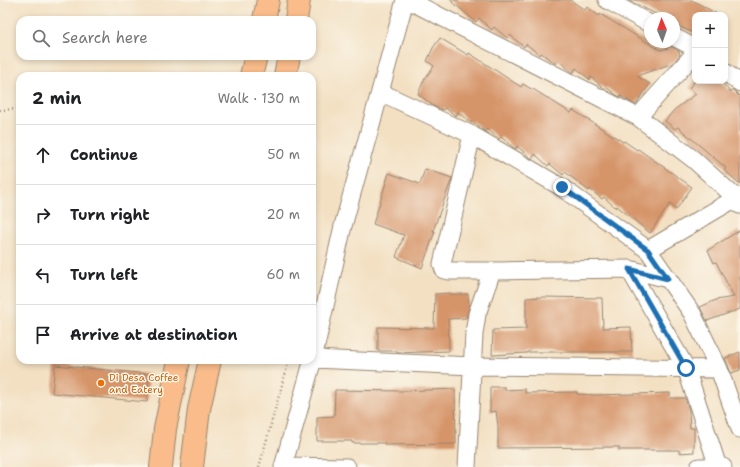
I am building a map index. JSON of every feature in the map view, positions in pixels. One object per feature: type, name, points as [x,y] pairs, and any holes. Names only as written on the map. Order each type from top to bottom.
[{"type":"main road","points":[[265,16],[268,0]]},
{"type":"main road","points":[[297,16],[300,0]]},
{"type":"main road","points":[[252,72],[255,60]]},
{"type":"main road","points":[[286,72],[287,60]]},
{"type":"main road","points":[[161,467],[165,429],[178,364]]},
{"type":"main road","points":[[192,467],[199,409],[209,364]]},
{"type":"street","points":[[316,346],[344,226],[405,0]]},
{"type":"street","points":[[408,0],[638,117],[693,159],[739,200],[648,250]]},
{"type":"street","points":[[607,0],[644,21]]},
{"type":"street","points":[[680,40],[692,46]]},
{"type":"street","points":[[638,117],[692,56]]},
{"type":"street","points":[[728,74],[740,83]]},
{"type":"street","points":[[380,92],[472,135],[562,187],[648,250],[692,313],[719,369],[740,429]]},
{"type":"street","points":[[472,135],[442,264],[444,270],[492,271],[629,269],[668,279]]},
{"type":"street","points":[[629,269],[686,368],[718,467]]},
{"type":"street","points":[[467,467],[474,334],[477,314],[492,271]]},
{"type":"street","points":[[316,359],[473,366],[719,369]]},
{"type":"street","points":[[312,364],[283,466],[347,467]]},
{"type":"street","points":[[699,467],[723,467]]},
{"type":"path","points":[[0,110],[16,109]]},
{"type":"path","points":[[259,467],[288,364]]},
{"type":"building","points":[[450,0],[570,0],[585,10],[587,7],[599,16],[600,14],[644,40],[644,48],[657,48],[660,50],[674,48],[679,51],[680,55],[673,63],[637,76],[650,84],[635,105],[615,94],[606,87],[605,89],[591,77],[590,80],[576,68],[573,73],[558,60],[556,64],[541,53],[540,55],[526,44],[524,47],[510,35],[507,38],[494,27],[492,30],[479,18],[476,22]]},
{"type":"building","points":[[628,0],[692,0],[714,12],[692,12],[692,33],[680,27],[680,12],[652,12]]},
{"type":"building","points":[[440,38],[468,55],[469,53],[521,87],[523,84],[533,89],[571,113],[573,110],[623,142],[624,141],[637,150],[638,149],[692,187],[676,210],[670,204],[650,233],[617,206],[616,208],[604,197],[602,199],[590,189],[589,191],[565,172],[563,175],[550,164],[548,166],[535,154],[532,159],[517,146],[516,149],[514,148],[501,137],[499,139],[487,129],[485,131],[472,121],[471,123],[458,112],[456,116],[445,108],[443,110],[435,107],[418,94],[424,80],[434,66],[427,61]]},
{"type":"building","points":[[692,84],[723,84],[730,92],[733,90],[740,97],[740,184],[724,170],[726,168],[678,127],[675,129],[665,121],[674,110],[696,94],[689,88]]},
{"type":"building","points":[[425,169],[452,178],[433,231],[435,231],[422,268],[396,257],[404,235],[373,224],[389,173],[420,184]]},
{"type":"building","points":[[740,230],[740,309],[707,321],[700,307],[716,300],[734,297],[708,250]]},
{"type":"building","points":[[435,294],[468,294],[469,308],[466,318],[448,319],[449,351],[397,353],[397,351],[378,351],[378,327],[434,328]]},
{"type":"building","points":[[526,298],[602,298],[603,328],[631,327],[632,352],[527,352],[492,355],[493,330],[526,329]]},
{"type":"building","points":[[740,352],[740,370],[731,373],[725,358]]},
{"type":"building","name":"Di Desa Coffee and Eatery","points":[[55,365],[149,374],[147,402],[52,393]]},
{"type":"building","points":[[490,387],[505,387],[505,390],[525,389],[525,393],[577,392],[577,394],[595,395],[670,393],[670,398],[685,398],[689,411],[690,428],[694,428],[694,452],[679,453],[679,450],[619,450],[619,447],[498,448],[496,411],[490,412]]},
{"type":"building","points":[[455,389],[456,444],[385,445],[385,443],[352,443],[352,441],[317,441],[317,417],[334,416],[335,390],[401,391]]},
{"type":"place","name":"Di Desa Coffee and Eatery","points":[[101,383]]},
{"type":"route","points":[[562,187],[648,250],[668,279],[629,269],[686,368]]}]
